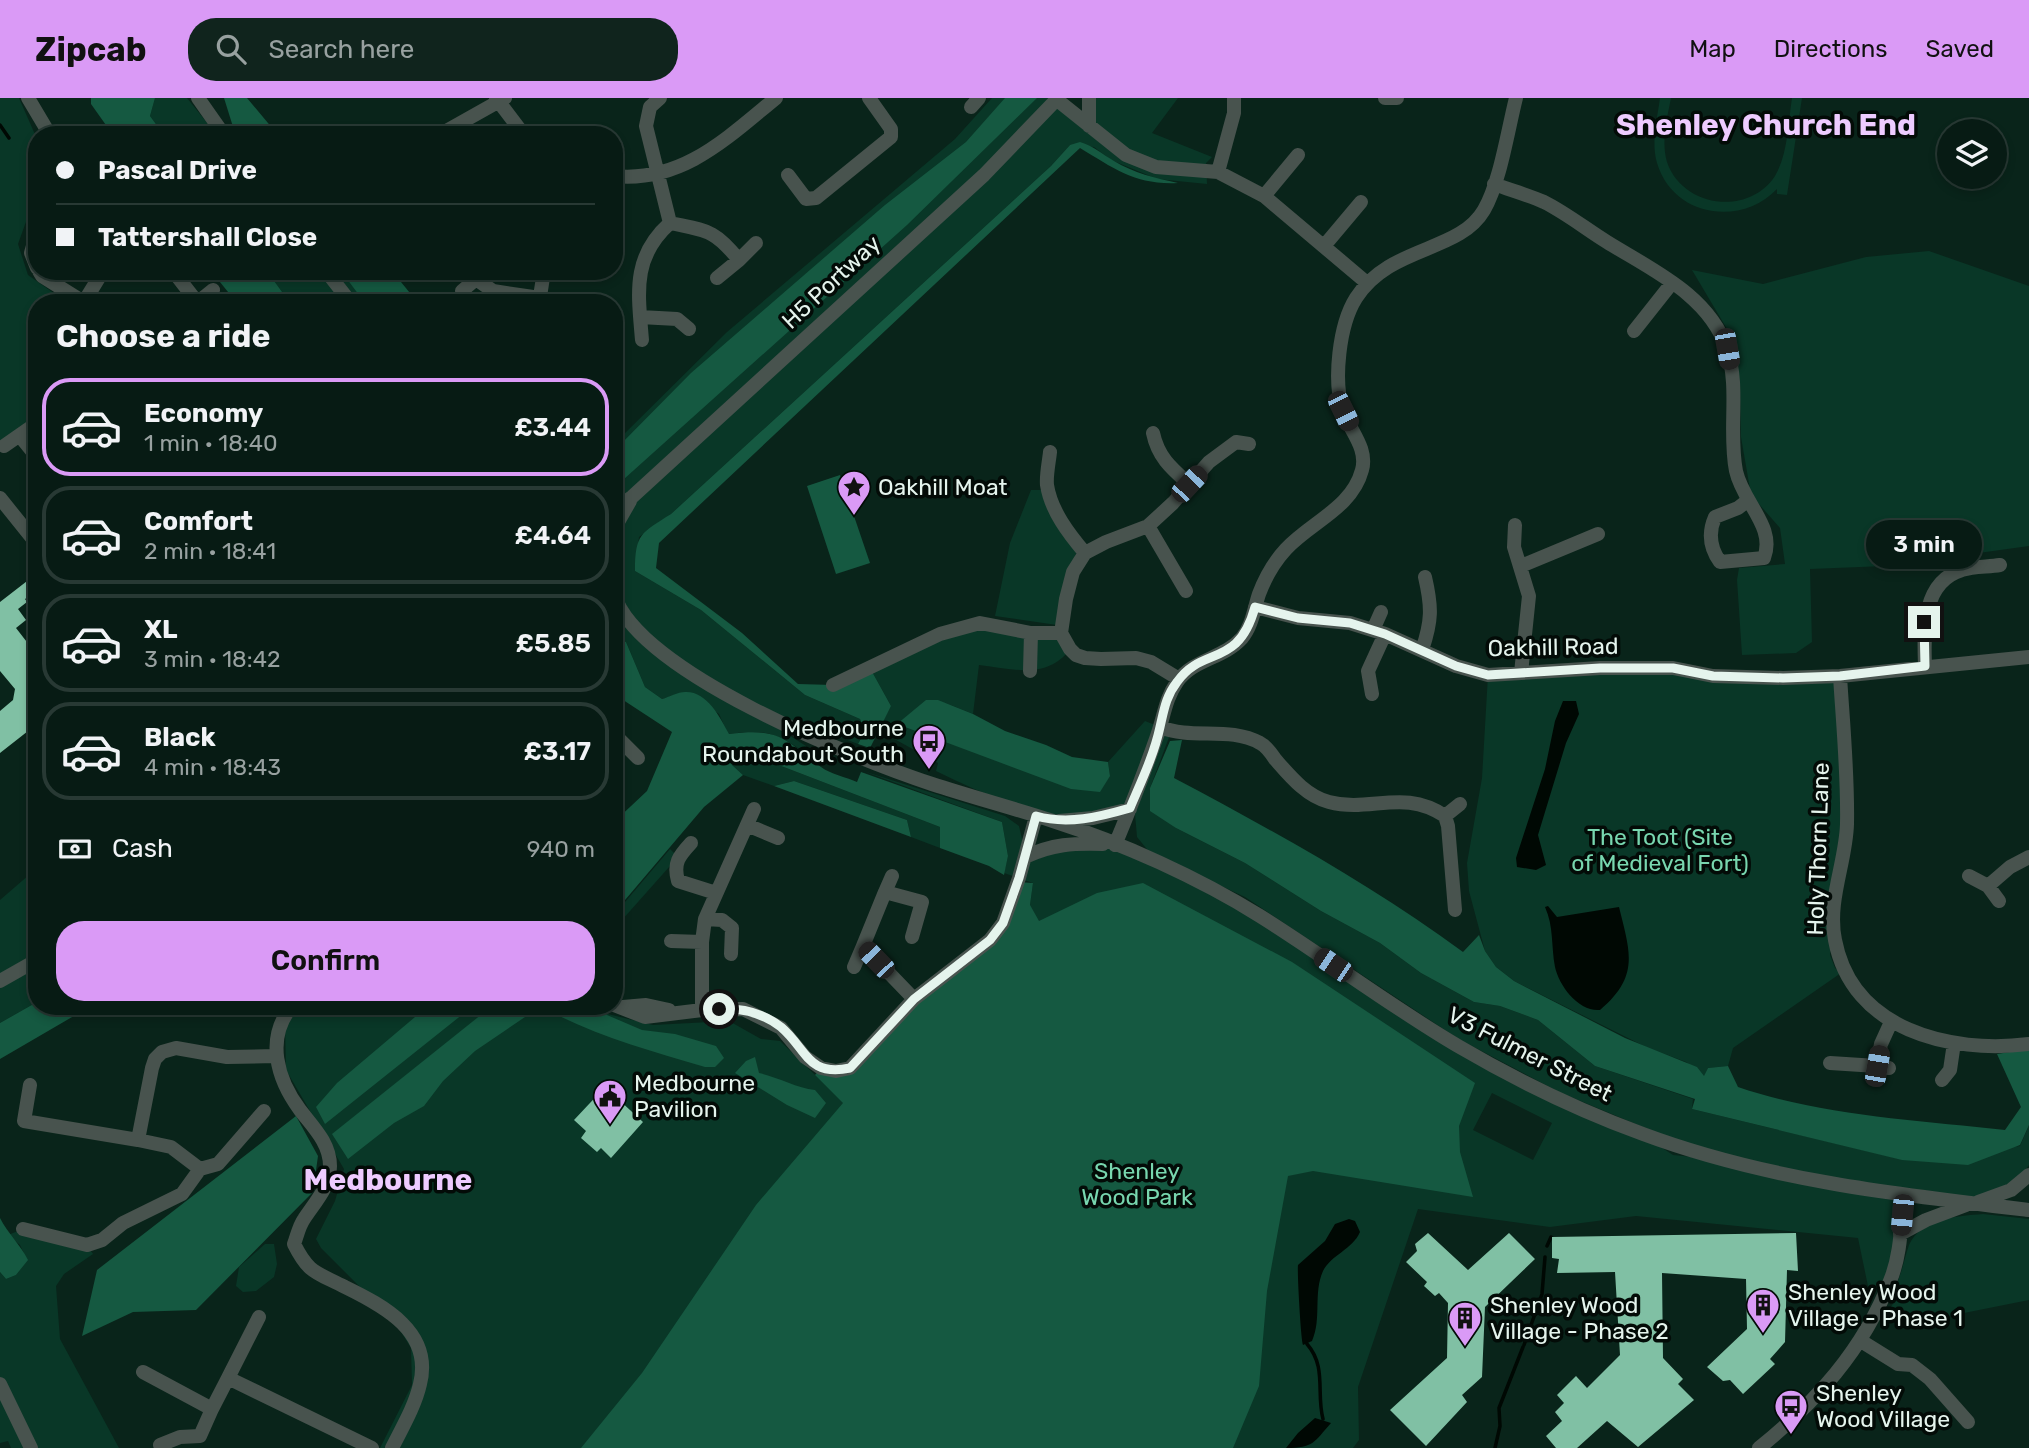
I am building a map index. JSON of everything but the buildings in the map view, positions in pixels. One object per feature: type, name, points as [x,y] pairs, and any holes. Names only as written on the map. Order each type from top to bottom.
[{"type":"street","points":[[198,98],[218,126]]},
{"type":"street","points":[[660,98],[650,107],[646,126],[670,223]]},
{"type":"street","points":[[623,176],[657,175],[679,169],[711,152],[776,98]]},
{"type":"street","points":[[788,175],[806,199],[816,198],[891,137],[891,129],[869,98]]},
{"type":"street","points":[[1088,126],[1089,98]]},
{"type":"street","points":[[1219,172],[1234,113],[1234,98]]},
{"type":"street","points":[[1385,98],[1397,98]]},
{"type":"street","points":[[1025,857],[1046,847],[1067,842],[1115,845],[1160,727],[1169,694],[1178,679],[1197,664],[1228,650],[1242,637],[1273,565],[1298,537],[1341,504],[1354,489],[1362,471],[1361,449],[1343,411],[1338,372],[1346,322],[1367,283],[1391,264],[1457,235],[1484,211],[1494,184],[1516,98]]},
{"type":"street","points":[[454,126],[500,99],[518,126]]},
{"type":"street","points":[[1057,99],[1126,155],[1156,167],[1219,172],[1264,196],[1367,283]]},
{"type":"street","name":"H5 Portway","points":[[623,503],[984,175],[1057,99]]},
{"type":"street","points":[[34,100],[46,126]]},
{"type":"street","points":[[1264,196],[1298,155]]},
{"type":"street","points":[[1494,184],[1544,202],[1672,283],[1705,310],[1716,324],[1727,349],[1732,375],[1731,429],[1740,487],[1766,531],[1767,549],[1764,558],[1720,562],[1712,551],[1710,527],[1715,517],[1738,508],[1747,501]]},
{"type":"street","points":[[1324,246],[1361,202]]},
{"type":"street","points":[[670,223],[710,232],[722,238],[738,260]]},
{"type":"street","points":[[642,340],[641,262],[647,249],[670,223]]},
{"type":"street","points":[[717,278],[756,243]]},
{"type":"street","points":[[49,280],[72,294]]},
{"type":"street","points":[[333,280],[344,294]]},
{"type":"street","points":[[462,291],[475,280]]},
{"type":"street","points":[[478,280],[493,290],[512,294]]},
{"type":"street","points":[[1634,331],[1672,283]]},
{"type":"street","points":[[208,294],[213,290]]},
{"type":"street","points":[[640,317],[677,319],[689,329]]},
{"type":"street","points":[[4,446],[28,430]]},
{"type":"street","points":[[1153,433],[1164,462],[1189,484]]},
{"type":"street","points":[[20,436],[28,446]]},
{"type":"street","points":[[1178,679],[1158,666],[1136,658],[1085,659],[1070,649],[1061,633],[1073,572],[1085,553],[1147,526],[1209,462],[1239,438]]},
{"type":"street","points":[[1050,452],[1047,484],[1052,501],[1065,529],[1085,553]]},
{"type":"street","name":"H5 Portway","points":[[623,513],[632,497]]},
{"type":"street","points":[[0,498],[28,533]]},
{"type":"street","points":[[1515,525],[1514,547],[1529,596],[1521,673]]},
{"type":"street","points":[[1147,526],[1186,591]]},
{"type":"street","points":[[1521,566],[1598,534]]},
{"type":"street","points":[[1925,666],[1924,622],[1930,601],[1945,579],[1959,563],[2000,565]]},
{"type":"street","points":[[1422,650],[1430,626],[1431,606],[1425,577]]},
{"type":"street","name":"Oakhill Road","points":[[1255,607],[1298,618],[1350,623],[1379,632],[1456,666],[1488,675],[1600,668],[1673,668],[1742,678],[1840,676],[2029,657]]},
{"type":"street","points":[[1372,694],[1368,671],[1379,632],[1381,612]]},
{"type":"street","points":[[623,615],[632,627]]},
{"type":"street","points":[[623,623],[632,627],[684,668],[716,687],[814,738],[890,768],[1054,821],[1093,818],[1130,808]]},
{"type":"street","points":[[833,685],[940,634],[980,623],[1031,633],[1061,633]]},
{"type":"street","points":[[1030,671],[1031,633]]},
{"type":"street","name":"Holy Thorn Lane","points":[[1840,676],[1847,828],[1836,891],[1835,939],[1857,990],[1891,1022],[1920,1036],[1954,1044],[1988,1047],[2029,1044]]},
{"type":"street","points":[[1160,727],[1177,734],[1235,734],[1262,744],[1291,777],[1312,795],[1329,802],[1348,805],[1398,800],[1416,802],[1445,816]]},
{"type":"street","points":[[623,743],[639,758]]},
{"type":"street","points":[[1445,816],[1460,804]]},
{"type":"street","points":[[702,1010],[700,994],[705,919],[754,809]]},
{"type":"street","points":[[623,1009],[645,1017],[736,1009],[760,1016],[781,1028],[805,1057],[821,1068],[836,1071],[850,1068],[914,999],[990,940],[1008,911],[1036,816]]},
{"type":"street","points":[[1445,816],[1455,910]]},
{"type":"street","name":"V3 Fulmer Street","points":[[1054,821],[1168,868],[1258,915],[1459,1046],[1543,1091],[1641,1134],[1725,1161],[1904,1196],[2029,1210]]},
{"type":"street","points":[[747,825],[778,838]]},
{"type":"street","points":[[691,843],[678,857],[675,869],[678,881],[716,893]]},
{"type":"street","points":[[1988,886],[2010,867],[2029,856]]},
{"type":"street","points":[[853,967],[892,876]]},
{"type":"street","points":[[1969,876],[1988,886],[1999,901]]},
{"type":"street","points":[[885,892],[923,897],[912,937]]},
{"type":"street","points":[[705,919],[722,920],[732,929],[731,954]]},
{"type":"street","points":[[671,941],[702,942]]},
{"type":"street","points":[[863,946],[914,999]]},
{"type":"street","points":[[0,981],[28,965]]},
{"type":"street","points":[[284,1015],[277,1035],[276,1056],[284,1084],[326,1146],[330,1167],[323,1192],[302,1222],[294,1244],[305,1266],[395,1315],[413,1334],[420,1349],[421,1383],[392,1448]]},
{"type":"street","points":[[1830,1063],[1883,1067],[1881,1044],[1891,1022]]},
{"type":"street","points":[[1950,1074],[1954,1044]]},
{"type":"street","points":[[138,1140],[152,1068],[162,1052],[176,1048],[227,1057],[276,1056]]},
{"type":"street","points":[[30,1085],[24,1121],[171,1147],[200,1169]]},
{"type":"street","points":[[23,1229],[87,1245],[94,1242],[124,1223],[182,1194],[200,1169],[218,1164],[264,1111]]},
{"type":"street","points":[[1900,1234],[1926,1220],[2011,1190],[2029,1175]]},
{"type":"street","points":[[1759,1448],[1808,1406],[1861,1341],[1890,1281],[1900,1234],[1904,1196]]},
{"type":"street","points":[[160,1445],[180,1437],[203,1442],[212,1409],[259,1317]]},
{"type":"street","points":[[1861,1341],[1898,1364],[1913,1365],[1930,1379],[1968,1422]]},
{"type":"street","points":[[143,1372],[212,1409]]},
{"type":"street","points":[[228,1378],[372,1448]]},
{"type":"street","points":[[0,1384],[31,1448]]},
{"type":"green space","points":[[0,98],[19,98],[31,126],[28,126],[28,216],[18,244],[28,280],[35,280],[55,294],[28,294],[28,422],[0,443]]},
{"type":"green space","points":[[91,98],[155,98],[150,116],[157,126],[107,126],[91,104]]},
{"type":"green space","points":[[155,98],[187,98],[210,126],[157,126],[150,116]]},
{"type":"green space","points":[[224,98],[247,98],[270,126],[233,126]]},
{"type":"green space","points":[[992,98],[1058,98],[1088,125],[1089,98],[1178,98],[1152,133],[1212,157],[1206,163],[1207,184],[1157,179],[1111,160],[1094,147],[1070,145],[1051,166],[671,514],[639,537],[635,571],[701,610],[805,695],[860,719],[865,731],[858,744],[819,729],[775,718],[781,730],[806,746],[807,754],[770,734],[728,734],[719,714],[685,692],[662,699],[645,687],[626,642],[623,641],[623,623],[630,626],[623,612],[623,435],[727,332],[955,139]]},
{"type":"green space","points":[[1005,98],[1037,98],[907,225],[623,480],[623,442],[691,373],[885,205],[966,142]]},
{"type":"green space","points":[[1660,98],[1671,98],[1665,146],[1667,162],[1675,177],[1686,189],[1701,197],[1716,201],[1733,201],[1749,197],[1763,189],[1775,176],[1785,148],[1792,98],[1802,98],[1787,195],[1777,194],[1777,189],[1762,201],[1745,209],[1727,212],[1693,205],[1677,195],[1665,181],[1655,155]]},
{"type":"green space","points":[[1080,142],[1129,169],[1178,183],[1137,178],[1115,169],[1080,148],[659,543],[656,568],[742,633],[798,684],[833,685],[870,668],[891,706],[870,748],[858,744],[865,731],[860,719],[805,695],[701,610],[635,571],[638,542],[646,531],[671,514],[1051,166],[1070,145]]},
{"type":"green space","points":[[1929,251],[2029,286],[2029,546],[1957,556],[1935,564],[1810,569],[1812,642],[1796,653],[1742,655],[1737,580],[1739,568],[1785,564],[1780,528],[1751,495],[1741,437],[1740,385],[1730,334],[1692,270],[1763,284],[1866,257]]},
{"type":"green space","points":[[218,280],[273,280],[284,294],[230,294]]},
{"type":"green space","points":[[273,280],[399,280],[411,294],[284,294]]},
{"type":"green space","points":[[348,280],[399,280],[411,294],[358,294]]},
{"type":"green space","points":[[840,475],[870,563],[836,574],[807,486]]},
{"type":"green space","points":[[1031,490],[1043,490],[1077,550],[1057,625],[995,616],[1010,543]]},
{"type":"green space","points":[[980,623],[1061,633],[1070,649],[1061,659],[1040,669],[1016,670],[979,665],[973,714],[933,701],[919,707],[898,724],[1110,776],[1108,762],[1145,721],[1160,727],[1130,809],[1097,817],[1073,818],[1012,804],[936,771],[938,763],[878,730],[891,706],[870,668]]},
{"type":"green space","points":[[623,641],[626,642],[645,687],[662,699],[682,692],[700,696],[712,706],[729,734],[771,734],[789,742],[833,774],[857,782],[861,772],[1002,822],[1008,856],[1004,875],[989,866],[940,848],[940,827],[750,754],[737,752],[731,755],[732,765],[743,775],[704,807],[623,902],[623,814],[647,791],[672,732],[623,700]]},
{"type":"green space","name":"The Toot (Site of Medieval Fort)","points":[[1488,675],[1840,676],[1847,788],[1830,955],[1835,968],[1841,973],[1733,1048],[1728,1066],[1708,1068],[1704,1077],[1686,1062],[1646,1047],[1514,981],[1496,967],[1485,951],[1469,891],[1467,863],[1482,778]]},
{"type":"green space","points":[[926,700],[938,700],[1005,731],[1072,757],[1108,762],[1110,776],[1100,792],[1071,789],[897,724]]},
{"type":"green space","points":[[1166,730],[1171,732],[1150,788],[1176,828],[1245,863],[1321,911],[1380,943],[1421,973],[1474,1002],[1500,1006],[1538,1020],[1595,1066],[1693,1099],[1692,1109],[1904,1160],[2020,1146],[2029,1125],[2029,1165],[2011,1190],[1974,1204],[1904,1196],[1886,1289],[1869,1291],[1858,1238],[1636,1216],[1550,1227],[1418,1209],[1358,1387],[1359,1440],[1353,1448],[380,1448],[412,1385],[411,1348],[395,1322],[321,1248],[316,1239],[335,1201],[344,1169],[286,1070],[285,1024],[295,1015],[612,1015],[653,1025],[729,1021],[761,1039],[780,1041],[843,1102],[1030,905],[1033,883],[1004,873],[1008,856],[1002,822],[863,771],[1005,816],[1019,826],[1026,856],[1115,845],[1258,915],[1459,1046],[1641,1134],[1673,1155],[1722,1160],[1559,1092],[1457,1038],[1245,897],[1150,853],[1137,837],[1135,814]],"holes":[[[1492,1093],[1552,1123],[1533,1160],[1473,1130]]]},
{"type":"green space","points":[[1182,740],[1174,778],[1322,860],[1394,904],[1463,952],[1479,935],[1485,951],[1496,967],[1514,981],[1625,1038],[1697,1067],[1704,1076],[1708,1068],[1728,1066],[1738,1087],[1803,1105],[1870,1116],[2005,1130],[2021,1107],[1997,1054],[2029,1049],[2029,1125],[2020,1145],[1968,1165],[1902,1160],[1692,1109],[1695,1099],[1595,1066],[1538,1020],[1500,1006],[1474,1002],[1421,973],[1380,943],[1321,911],[1245,863],[1176,828],[1150,811],[1150,788],[1170,741]]},
{"type":"green space","points":[[737,752],[750,754],[940,827],[940,848],[911,837],[907,820],[794,781],[774,786],[743,775],[732,765],[731,755]]},
{"type":"green space","points":[[794,781],[907,820],[911,837],[774,786]]},
{"type":"green space","points":[[670,849],[678,857],[623,919],[623,904]]},
{"type":"green space","points":[[28,876],[28,1007],[0,1023],[0,900]]},
{"type":"green space","name":"Shenley Wood Park","points":[[1018,882],[1033,883],[1030,905],[1039,921],[1097,893],[1143,883],[1292,962],[1475,1083],[1459,1126],[1460,1152],[1473,1197],[1313,1171],[1288,1176],[1267,1291],[1259,1386],[1233,1448],[581,1448],[642,1373],[756,1205],[843,1103],[815,1075],[821,1068],[850,1067],[914,999],[990,940]]},
{"type":"green space","points":[[28,1007],[28,1015],[76,1015],[0,1059],[0,1023]]},
{"type":"green space","points":[[417,1015],[462,1015],[325,1124],[316,1107],[337,1083]]},
{"type":"green space","points":[[481,1015],[524,1015],[525,1017],[475,1051],[443,1081],[424,1106],[394,1123],[348,1159],[332,1134]]},
{"type":"green space","points":[[558,1015],[607,1015],[642,1030],[675,1034],[716,1046],[724,1058],[715,1067],[705,1067],[600,1034]]},
{"type":"green space","points":[[755,1057],[759,1073],[815,1090],[826,1103],[815,1118],[787,1105],[735,1073],[746,1061]]},
{"type":"green space","points":[[296,1116],[318,1156],[313,1192],[196,1310],[133,1312],[82,1336],[97,1270]]},
{"type":"green space","points":[[1983,1214],[2029,1219],[2029,1300],[1919,1322],[1889,1310],[1899,1294],[1915,1304],[1908,1293],[1895,1287],[1909,1245],[1915,1236],[1922,1229],[1941,1220]]},
{"type":"green space","points":[[0,1218],[28,1260],[16,1275],[6,1279],[0,1272]]},
{"type":"green space","points":[[23,1229],[87,1245],[93,1254],[64,1274],[56,1286],[60,1339],[119,1448],[11,1448],[8,1441],[0,1443],[0,1272],[6,1279],[16,1275],[27,1260],[20,1245],[8,1235]]},
{"type":"green space","points":[[265,1244],[274,1244],[277,1264],[274,1277],[256,1291],[243,1292],[236,1286],[239,1267]]},
{"type":"shaded area","points":[[1563,701],[1576,701],[1579,714],[1566,743],[1538,835],[1546,865],[1536,870],[1517,867],[1516,858],[1545,769],[1555,721]]},
{"type":"shaded area","points":[[1548,906],[1557,917],[1619,907],[1629,963],[1621,986],[1600,1010],[1592,1010],[1578,1002],[1565,989],[1557,974],[1545,907]]},
{"type":"shaded area","points":[[1349,1219],[1355,1221],[1360,1232],[1323,1271],[1318,1288],[1315,1333],[1312,1341],[1303,1345],[1298,1265],[1325,1241],[1335,1224]]},
{"type":"shaded area","points":[[1315,1418],[1331,1423],[1313,1443],[1286,1448],[1298,1433]]},
{"type":"waterway","points":[[0,125],[9,138]]},
{"type":"waterway","points":[[1547,1246],[1551,1237]]},
{"type":"waterway","points":[[1524,1345],[1542,1294],[1545,1257]]},
{"type":"waterway","points":[[1307,1344],[1319,1371],[1323,1419]]},
{"type":"waterway","points":[[1495,1448],[1500,1426],[1499,1408],[1523,1347]]},
{"type":"place","name":"Oakhill Moat","points":[[854,517]]},
{"type":"place","name":"Medbourne Roundabout South","points":[[929,771]]},
{"type":"place","name":"Medbourne Pavilion","points":[[610,1126]]},
{"type":"place","name":"Shenley Wood Village - Phase 1","points":[[1763,1335]]},
{"type":"place","name":"Shenley Wood Village - Phase 2","points":[[1465,1348]]},
{"type":"place","name":"Shenley Wood Village","points":[[1791,1436]]},
{"type":"district","name":"Shenley Church End","points":[[1766,125]]},
{"type":"district","name":"Medbourne","points":[[388,1180]]},
{"type":"route","points":[[719,1009],[743,1009],[781,1028],[805,1057],[821,1068],[836,1071],[850,1068],[914,999],[960,966],[990,940],[1003,923],[1013,898],[1036,816],[1054,821],[1093,818],[1130,808],[1160,727],[1169,694],[1178,679],[1197,664],[1228,650],[1242,637],[1255,607],[1298,618],[1350,623],[1385,634],[1456,666],[1488,675],[1600,668],[1673,668],[1713,676],[1783,678],[1840,676],[1925,666],[1924,622]]}]
